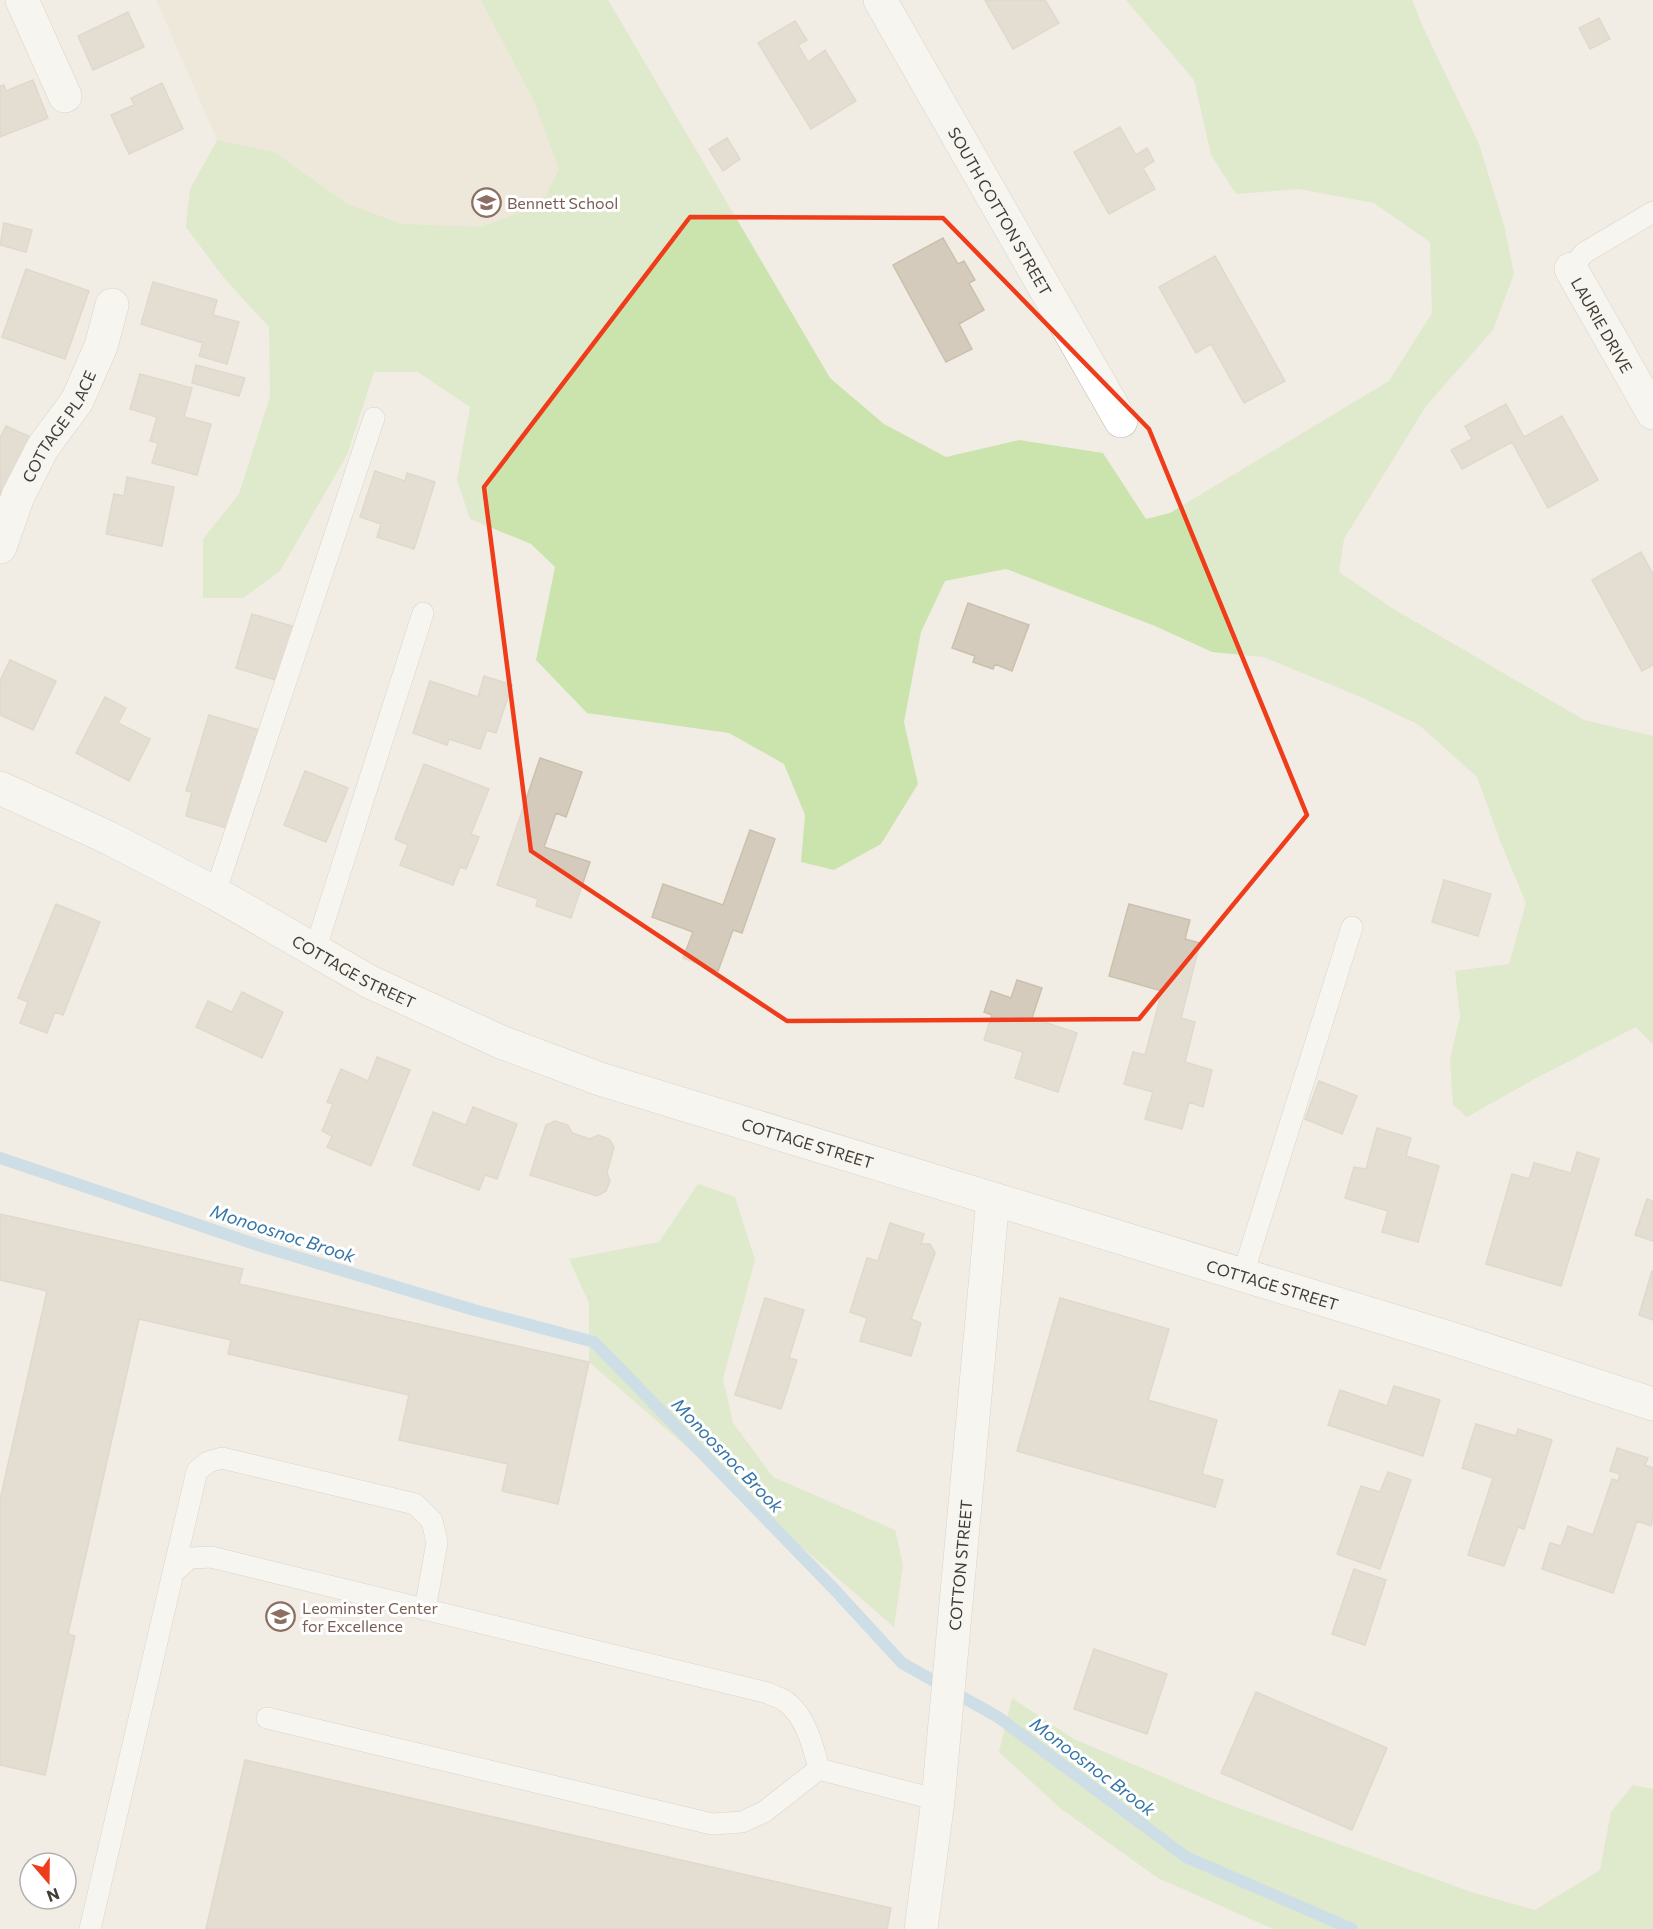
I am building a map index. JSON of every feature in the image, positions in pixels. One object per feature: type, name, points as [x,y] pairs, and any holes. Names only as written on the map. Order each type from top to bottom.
[{"type":"street","points":[[22,0],[65,96]]},
{"type":"street","name":"SOUTH COTTON STREET","points":[[880,0],[1121,421]]},
{"type":"street","name":"LAURIE DRIVE","points":[[1571,269],[1653,413]]},
{"type":"street","name":"COTTAGE PLACE","points":[[0,547],[18,496],[43,447],[78,401],[101,346],[112,305]]},
{"type":"street","name":"COTTAGE STREET","points":[[0,788],[109,838],[215,893],[370,982],[491,1037],[600,1079],[1243,1274],[1653,1404]]},
{"type":"street","name":"COTTON STREET","points":[[922,1929],[938,1800],[993,1199]]},
{"type":"lane","points":[[1571,269],[1584,253],[1653,212]]},
{"type":"lane","points":[[215,893],[374,418]]},
{"type":"lane","points":[[315,950],[423,613]]},
{"type":"lane","points":[[1243,1274],[1352,927]]},
{"type":"lane","points":[[90,1929],[197,1471],[208,1462],[222,1458],[415,1504],[432,1521],[437,1542],[425,1610]]},
{"type":"lane","points":[[173,1573],[190,1558],[211,1557],[768,1693],[786,1701],[800,1717],[812,1742],[819,1769]]},
{"type":"lane","points":[[267,1718],[711,1824],[742,1822],[764,1812],[819,1769]]},
{"type":"lane","points":[[819,1769],[938,1800]]},
{"type":"highlighted area","points":[[690,217],[943,218],[1149,429],[1307,815],[1139,1019],[787,1021],[531,851],[484,487]]},
{"type":"shaded area","name":"Bennett School","points":[[156,0],[608,0],[830,378],[272,265]]},
{"type":"green space","points":[[481,0],[608,0],[830,378],[884,424],[946,457],[1019,440],[1103,453],[1146,519],[1170,513],[1389,381],[1432,313],[1430,242],[1374,203],[1299,189],[1236,194],[1211,155],[1194,80],[1126,0],[1412,0],[1479,144],[1504,225],[1514,274],[1493,330],[1426,406],[1344,539],[1339,572],[1392,608],[1584,720],[1653,736],[1653,1045],[1636,1027],[1536,1078],[1467,1117],[1453,1105],[1450,1060],[1460,1016],[1455,971],[1509,964],[1526,903],[1477,777],[1419,725],[1361,697],[1263,657],[1212,652],[1155,626],[1006,569],[945,581],[921,632],[904,722],[918,784],[881,844],[834,870],[801,862],[805,815],[784,764],[729,733],[587,713],[536,660],[555,567],[531,544],[470,519],[457,480],[470,407],[418,372],[374,372],[347,455],[280,571],[243,598],[203,598],[203,539],[239,494],[270,397],[269,327],[224,278],[186,227],[190,189],[217,140],[274,152],[347,204],[402,224],[481,227],[541,205],[559,169],[534,101]]},
{"type":"green space","points":[[698,1184],[735,1197],[755,1260],[723,1379],[733,1423],[773,1477],[895,1530],[903,1565],[894,1627],[589,1362],[589,1303],[569,1259],[659,1242]]},
{"type":"green space","points":[[1012,1698],[1074,1739],[1214,1799],[1474,1893],[1535,1910],[1600,1870],[1611,1812],[1633,1785],[1653,1789],[1653,1929],[1273,1929],[1158,1878],[1060,1808],[999,1752]]},
{"type":"building","points":[[985,0],[1045,0],[1059,23],[1013,49]]},
{"type":"building","points":[[128,12],[144,47],[93,70],[78,36]]},
{"type":"building","points":[[1599,18],[1610,39],[1590,49],[1579,28]]},
{"type":"building","points":[[795,21],[807,40],[798,45],[808,62],[825,50],[856,101],[811,129],[758,43]]},
{"type":"building","points":[[33,80],[48,118],[0,137],[0,86],[4,85],[6,91]]},
{"type":"building","points":[[162,83],[183,129],[129,154],[111,115],[134,105],[131,98]]},
{"type":"building","points":[[1120,127],[1136,155],[1147,148],[1154,161],[1143,168],[1155,189],[1109,214],[1074,152]]},
{"type":"building","points":[[727,138],[740,159],[723,171],[709,149]]},
{"type":"building","points":[[4,223],[32,230],[26,252],[0,245]]},
{"type":"building","points":[[943,238],[958,264],[964,261],[975,280],[969,283],[984,310],[959,324],[972,349],[946,362],[893,265]]},
{"type":"building","points":[[1215,256],[1285,381],[1244,403],[1211,344],[1196,353],[1159,287]]},
{"type":"building","points":[[26,269],[89,291],[65,359],[2,337]]},
{"type":"building","points":[[153,282],[217,300],[213,315],[239,322],[227,364],[199,356],[203,343],[141,324]]},
{"type":"building","points":[[196,365],[245,378],[239,396],[192,383]]},
{"type":"building","points":[[140,374],[192,388],[184,417],[211,424],[197,475],[152,463],[158,443],[150,441],[157,417],[130,409]]},
{"type":"building","points":[[1506,404],[1524,437],[1562,416],[1598,480],[1548,508],[1512,442],[1462,469],[1451,450],[1472,439],[1465,426]]},
{"type":"building","points":[[6,426],[33,438],[0,504],[0,438]]},
{"type":"building","points":[[375,471],[405,481],[407,473],[435,482],[414,549],[377,537],[381,524],[360,517]]},
{"type":"building","points":[[127,477],[174,487],[162,546],[106,534],[114,494],[124,496]]},
{"type":"building","points":[[1641,552],[1653,574],[1653,665],[1642,671],[1592,580]]},
{"type":"building","points":[[968,603],[1029,625],[1012,671],[995,664],[993,669],[973,662],[975,656],[952,648]]},
{"type":"building","points":[[252,614],[295,627],[279,681],[236,668]]},
{"type":"building","points":[[10,660],[56,681],[33,730],[0,715],[0,681]]},
{"type":"building","points":[[484,676],[512,685],[496,733],[487,730],[480,749],[449,739],[447,745],[413,733],[430,681],[478,697]]},
{"type":"building","points":[[105,697],[126,708],[118,723],[150,739],[129,781],[76,753]]},
{"type":"building","points":[[209,715],[259,730],[230,829],[186,816],[192,792],[186,791]]},
{"type":"building","points":[[540,758],[582,772],[566,817],[556,813],[544,847],[590,862],[571,918],[536,906],[538,899],[497,885]]},
{"type":"building","points":[[424,764],[489,789],[471,834],[479,837],[466,869],[460,867],[453,885],[400,865],[408,845],[395,839]]},
{"type":"building","points":[[305,771],[348,788],[326,842],[284,825]]},
{"type":"building","points":[[750,830],[775,839],[742,933],[733,930],[718,971],[683,958],[693,932],[652,917],[663,884],[723,905]]},
{"type":"building","points":[[1444,880],[1491,894],[1478,936],[1432,922]]},
{"type":"building","points":[[56,904],[100,922],[63,1015],[55,1012],[47,1033],[20,1023],[28,1002],[18,998]]},
{"type":"building","points":[[1129,904],[1190,920],[1185,939],[1200,943],[1181,1018],[1195,1022],[1185,1062],[1212,1070],[1203,1107],[1189,1102],[1182,1129],[1145,1119],[1153,1092],[1124,1084],[1133,1052],[1145,1055],[1162,991],[1109,976]]},
{"type":"building","points":[[1017,980],[1042,988],[1032,1018],[1077,1033],[1058,1092],[1015,1078],[1023,1052],[984,1040],[992,1015],[984,1012],[991,991],[1011,998]]},
{"type":"building","points":[[242,992],[283,1012],[262,1058],[196,1027],[208,1001],[232,1012]]},
{"type":"building","points":[[377,1057],[410,1070],[371,1166],[327,1147],[332,1136],[322,1131],[333,1104],[327,1102],[341,1069],[368,1081]]},
{"type":"building","points":[[1319,1081],[1357,1096],[1342,1134],[1305,1119]]},
{"type":"building","points":[[473,1107],[517,1124],[497,1179],[485,1175],[479,1190],[413,1165],[433,1112],[466,1125]]},
{"type":"building","points":[[555,1121],[568,1125],[572,1133],[590,1139],[598,1135],[609,1139],[614,1147],[607,1172],[610,1181],[606,1191],[597,1196],[530,1175],[546,1125]]},
{"type":"building","points":[[1377,1128],[1411,1138],[1406,1156],[1439,1166],[1418,1242],[1382,1232],[1388,1211],[1345,1198],[1354,1167],[1366,1169]]},
{"type":"building","points":[[1577,1152],[1599,1159],[1561,1286],[1486,1264],[1512,1174],[1529,1179],[1534,1163],[1571,1173]]},
{"type":"building","points":[[1647,1199],[1653,1201],[1653,1241],[1635,1235]]},
{"type":"building","points":[[0,1214],[243,1269],[239,1284],[589,1362],[558,1504],[502,1491],[508,1464],[399,1440],[409,1395],[228,1354],[231,1340],[139,1319],[68,1634],[75,1636],[45,1775],[0,1765],[0,1500],[47,1291],[0,1280]]},
{"type":"building","points":[[890,1223],[924,1234],[921,1244],[930,1244],[935,1253],[911,1319],[921,1323],[911,1356],[860,1341],[867,1318],[850,1312],[867,1258],[878,1261]]},
{"type":"building","points":[[1653,1271],[1653,1320],[1639,1315]]},
{"type":"building","points":[[765,1298],[804,1310],[789,1358],[797,1360],[781,1409],[735,1395]]},
{"type":"building","points":[[1060,1298],[1169,1329],[1148,1400],[1217,1420],[1202,1474],[1223,1480],[1215,1507],[1017,1451]]},
{"type":"building","points":[[1394,1386],[1440,1400],[1423,1456],[1328,1425],[1340,1390],[1387,1406]]},
{"type":"building","points":[[1476,1424],[1516,1436],[1518,1429],[1552,1440],[1524,1529],[1518,1527],[1504,1566],[1468,1555],[1493,1478],[1462,1468]]},
{"type":"building","points":[[1617,1448],[1648,1458],[1645,1465],[1653,1468],[1653,1518],[1651,1526],[1637,1521],[1613,1593],[1542,1569],[1550,1543],[1561,1546],[1568,1526],[1593,1535],[1612,1479],[1618,1481],[1620,1474],[1610,1471]]},
{"type":"building","points":[[1388,1472],[1411,1480],[1380,1569],[1337,1554],[1361,1486],[1380,1492]]},
{"type":"building","points":[[1354,1569],[1386,1580],[1365,1645],[1332,1634]]},
{"type":"building","points":[[1094,1649],[1167,1674],[1147,1734],[1074,1709]]},
{"type":"building","points":[[1256,1692],[1387,1748],[1352,1830],[1221,1773]]},
{"type":"building","points":[[245,1760],[891,1908],[887,1929],[206,1929]]},
{"type":"waterway","name":"Monoosnoc Brook","points":[[0,1158],[264,1247],[474,1310],[594,1342],[833,1588],[902,1663],[998,1717],[1186,1857],[1352,1929]]},
{"type":"place","name":"Bennett School","points":[[486,202]]},
{"type":"place","name":"Leominster Center for Excellence","points":[[281,1616]]}]
